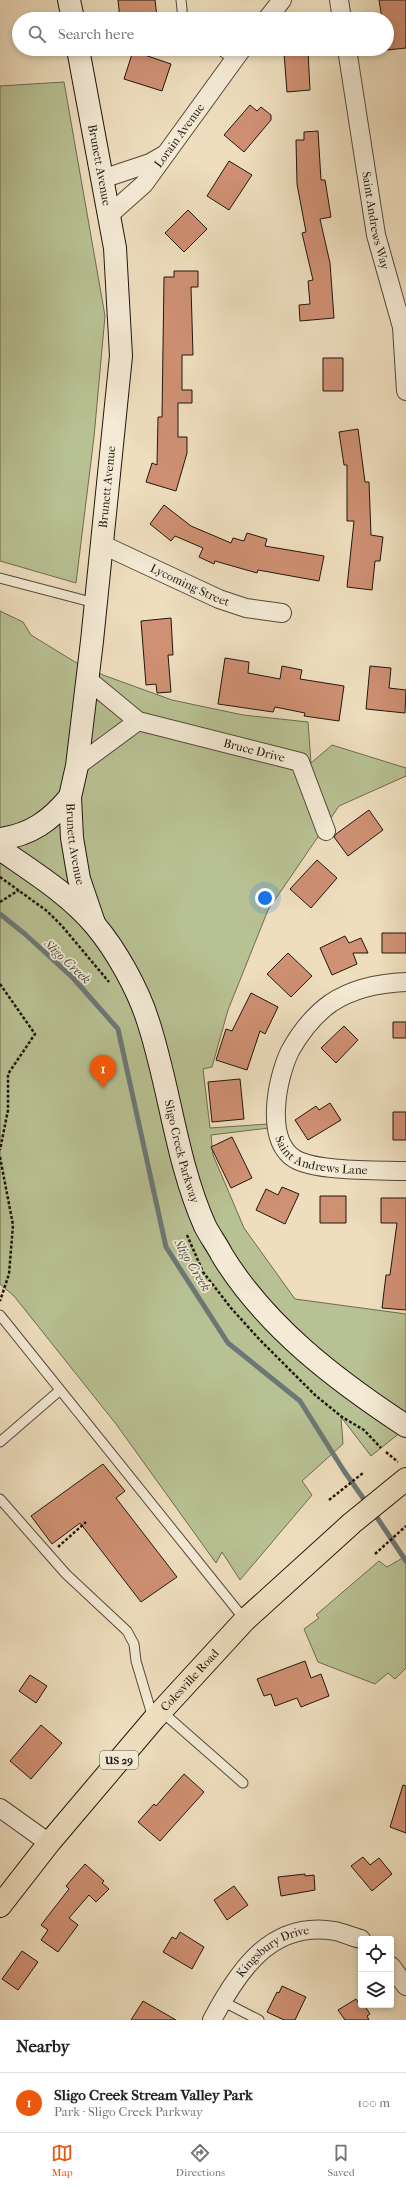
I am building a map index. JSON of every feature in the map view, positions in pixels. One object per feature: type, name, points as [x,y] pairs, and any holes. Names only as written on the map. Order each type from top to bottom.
[{"type":"highway","name":"Colesville Road","points":[[0,1906],[49,1843],[157,1715],[245,1620],[352,1523],[385,1496],[404,1472]]},
{"type":"street","points":[[69,0],[72,12]]},
{"type":"street","points":[[273,12],[282,0]]},
{"type":"street","points":[[340,0],[341,12]]},
{"type":"street","name":"Brunett Avenue","points":[[79,56],[115,248],[121,356],[96,603],[77,766],[70,797],[72,838],[79,879],[94,923]]},
{"type":"street","name":"Lorain Avenue","points":[[108,216],[144,184],[237,56]]},
{"type":"street","name":"Saint Andrews Way","points":[[348,56],[376,235],[404,324],[406,391]]},
{"type":"street","points":[[102,179],[150,163],[169,151]]},
{"type":"street","name":"Lycoming Street","points":[[101,544],[219,599],[246,608],[282,613]]},
{"type":"street","name":"Bruce Drive","points":[[87,679],[138,721],[266,755],[300,762],[326,831]]},
{"type":"street","points":[[77,766],[138,721]]},
{"type":"street","points":[[0,839],[34,829],[55,815],[70,797]]},
{"type":"street","name":"Sligo Creek Parkway","points":[[0,849],[55,888],[94,923],[114,950],[148,1020],[188,1182],[206,1228],[231,1268],[281,1330],[350,1389],[406,1426]]},
{"type":"street","name":"Saint Andrews Lane","points":[[406,982],[389,983],[361,989],[331,1003],[306,1026],[290,1052],[279,1087],[275,1118],[281,1143],[294,1158],[319,1166],[406,1171]]},
{"type":"street","points":[[0,1808],[49,1843]]},
{"type":"street","name":"Kingsbury Drive","points":[[212,2020],[240,1973],[261,1950],[277,1939],[305,1930],[334,1931],[358,1938]]},
{"type":"street","points":[[394,1970],[406,1984]]},
{"type":"lane","points":[[181,0],[182,12]]},
{"type":"lane","points":[[0,578],[96,603]]},
{"type":"lane","points":[[0,1315],[59,1391],[245,1620]]},
{"type":"lane","points":[[0,1442],[59,1391]]},
{"type":"lane","points":[[0,1499],[66,1574],[128,1631],[134,1644],[138,1668],[157,1715],[242,1784]]},
{"type":"lane","points":[[222,2001],[260,2020]]},
{"type":"path","points":[[0,902],[4,898],[19,890]]},
{"type":"path","points":[[0,984],[35,1034],[8,1074],[8,1110],[0,1150]]},
{"type":"path","points":[[0,1157],[13,1224],[9,1274],[0,1301]]},
{"type":"path","points":[[386,1452],[404,1472]]},
{"type":"path","points":[[329,1500],[363,1473]]},
{"type":"path","points":[[375,1554],[406,1526]]},
{"type":"green space","points":[[64,82],[105,316],[94,437],[76,583],[0,561],[0,86]]},
{"type":"green space","points":[[0,611],[23,622],[31,635],[75,662],[103,675],[172,700],[243,715],[308,722],[311,763],[332,745],[406,768],[406,776],[339,806],[268,910],[228,1010],[212,1067],[203,1069],[210,1128],[268,1124],[269,1128],[211,1135],[213,1155],[244,1228],[295,1299],[406,1314],[406,1428],[371,1456],[341,1417],[343,1444],[302,1481],[312,1495],[240,1580],[222,1552],[216,1563],[116,1424],[14,1296],[0,1284]]},
{"type":"green space","points":[[406,1556],[406,1668],[395,1679],[388,1673],[375,1684],[318,1662],[304,1629],[319,1618],[316,1615],[379,1561],[387,1567]]},
{"type":"building","points":[[118,0],[155,0],[156,12],[119,12]]},
{"type":"building","points":[[379,0],[406,0],[406,48],[394,49],[394,12],[381,12]]},
{"type":"building","points":[[131,56],[148,56],[171,64],[162,91],[124,79]]},
{"type":"building","points":[[284,56],[308,56],[310,90],[287,92]]},
{"type":"building","points":[[250,105],[257,111],[261,107],[271,115],[271,120],[244,152],[224,135]]},
{"type":"building","points":[[318,131],[321,180],[325,180],[331,217],[320,219],[330,263],[334,318],[300,321],[299,305],[310,304],[308,281],[313,280],[302,233],[306,232],[297,184],[296,140],[304,140],[304,132]]},
{"type":"building","points":[[229,161],[252,175],[229,210],[207,196]]},
{"type":"building","points":[[188,210],[207,229],[184,252],[165,233]]},
{"type":"building","points":[[174,271],[198,271],[198,287],[191,287],[193,355],[182,355],[182,390],[192,390],[192,403],[178,403],[178,437],[187,437],[187,453],[176,491],[146,482],[152,463],[157,465],[158,417],[162,417],[164,277],[174,277]]},
{"type":"building","points":[[323,358],[343,358],[343,391],[323,391]]},
{"type":"building","points":[[358,429],[365,482],[369,482],[371,535],[383,537],[380,561],[375,561],[372,590],[347,587],[354,521],[347,521],[347,465],[344,465],[339,432]]},
{"type":"building","points":[[164,505],[191,526],[231,543],[233,538],[244,541],[247,533],[267,539],[265,546],[324,556],[319,581],[258,570],[257,573],[215,561],[214,564],[199,557],[203,548],[175,536],[171,541],[150,524]]},
{"type":"building","points":[[171,618],[173,655],[168,655],[171,692],[157,693],[156,684],[146,685],[141,621]]},
{"type":"building","points":[[225,658],[249,662],[248,673],[280,679],[282,666],[302,670],[300,679],[344,686],[339,721],[304,716],[305,713],[275,707],[273,712],[218,704]]},
{"type":"building","points":[[370,666],[391,668],[389,688],[406,690],[405,713],[366,709]]},
{"type":"building","points":[[369,810],[383,830],[348,856],[334,837]]},
{"type":"building","points":[[317,860],[337,878],[311,908],[290,889]]},
{"type":"building","points":[[382,933],[406,933],[406,953],[382,953]]},
{"type":"building","points":[[345,936],[349,943],[361,938],[368,953],[353,953],[357,964],[332,975],[320,948]]},
{"type":"building","points":[[288,953],[312,976],[291,997],[267,974]]},
{"type":"building","points":[[251,993],[278,1007],[265,1034],[260,1031],[247,1070],[216,1060],[226,1029],[232,1031]]},
{"type":"building","points":[[393,1022],[406,1022],[406,1038],[393,1038]]},
{"type":"building","points":[[344,1026],[358,1040],[336,1063],[321,1048]]},
{"type":"building","points":[[240,1079],[244,1119],[212,1122],[208,1082]]},
{"type":"building","points":[[330,1103],[341,1120],[308,1140],[295,1120],[316,1106],[319,1110]]},
{"type":"building","points":[[393,1112],[406,1112],[406,1140],[393,1140]]},
{"type":"building","points":[[232,1137],[252,1178],[231,1188],[211,1147]]},
{"type":"building","points":[[282,1187],[299,1194],[285,1224],[256,1210],[266,1189],[278,1195]]},
{"type":"building","points":[[320,1196],[346,1196],[346,1223],[320,1223]]},
{"type":"building","points":[[381,1198],[406,1198],[406,1310],[382,1308],[386,1275],[390,1275],[397,1223],[381,1223]]},
{"type":"building","points":[[103,1464],[125,1491],[116,1498],[177,1577],[141,1602],[80,1523],[52,1544],[31,1516]]},
{"type":"building","points":[[305,1661],[311,1678],[321,1674],[329,1696],[301,1707],[297,1698],[275,1706],[271,1694],[264,1696],[257,1679]]},
{"type":"building","points":[[30,1675],[47,1686],[36,1703],[19,1691]]},
{"type":"building","points":[[41,1725],[62,1743],[31,1779],[10,1761]]},
{"type":"building","points":[[184,1774],[204,1792],[160,1841],[138,1822],[154,1804],[156,1806]]},
{"type":"building","points":[[403,1785],[406,1786],[406,1833],[390,1827]]},
{"type":"building","points":[[363,1857],[370,1865],[379,1858],[392,1874],[372,1891],[351,1866]]},
{"type":"building","points":[[85,1864],[104,1881],[102,1883],[109,1889],[96,1902],[89,1895],[69,1918],[78,1925],[58,1952],[41,1940],[48,1930],[41,1925],[69,1889],[66,1886]]},
{"type":"building","points":[[305,1874],[305,1876],[314,1875],[315,1890],[281,1896],[278,1877]]},
{"type":"building","points":[[234,1886],[248,1905],[227,1920],[214,1900]]},
{"type":"building","points":[[180,1932],[204,1947],[192,1969],[163,1952],[172,1937],[176,1939]]},
{"type":"building","points":[[22,1951],[38,1962],[18,1990],[2,1979]]},
{"type":"building","points":[[282,1986],[306,1997],[295,2020],[284,2020],[267,2012],[277,1992],[279,1993]]},
{"type":"building","points":[[356,1999],[358,2002],[358,2008],[366,2008],[370,2014],[367,2016],[369,2020],[345,2020],[338,2010]]},
{"type":"building","points":[[143,2001],[176,2020],[131,2020]]},
{"type":"waterway","name":"Sligo Creek","points":[[0,914],[25,934],[73,978],[118,1029],[166,1247],[228,1343],[300,1401],[344,1471],[368,1505]]},
{"type":"waterway","name":"Sligo Creek","points":[[374,1513],[406,1561]]},
{"type":"place","name":"Sligo Creek Stream Valley Park","points":[[103,1088]]}]
